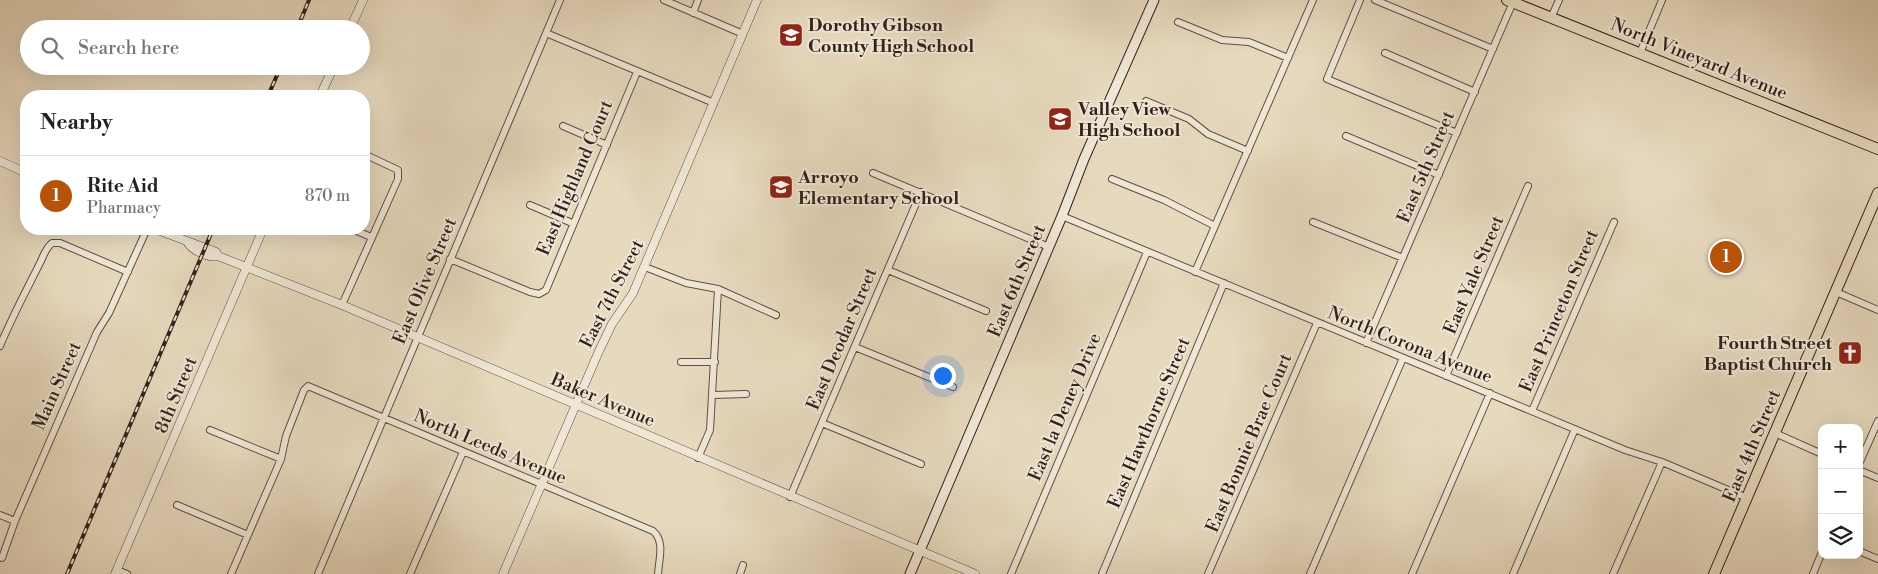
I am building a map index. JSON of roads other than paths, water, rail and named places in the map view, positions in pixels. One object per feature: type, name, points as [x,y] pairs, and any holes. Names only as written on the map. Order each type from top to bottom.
[{"type":"main road","name":"East 6th Street","points":[[910,574],[1062,216],[1084,159],[1154,0]]},
{"type":"main road","name":"North Vineyard Avenue","points":[[1510,1],[1878,150]]},
{"type":"main road","name":"East 4th Street","points":[[1714,574],[1878,193]]},
{"type":"street","points":[[354,20],[363,0]]},
{"type":"street","name":"East Olive Street","points":[[318,574],[385,418],[416,337],[560,0]]},
{"type":"street","points":[[664,0],[743,34]]},
{"type":"street","points":[[693,13],[698,0]]},
{"type":"street","name":"East 7th Street","points":[[503,574],[604,342],[645,267],[757,0]]},
{"type":"street","points":[[1195,272],[1313,0]]},
{"type":"street","points":[[1360,0],[1327,79],[1457,133]]},
{"type":"street","points":[[1375,0],[1493,49]]},
{"type":"street","points":[[1551,18],[1559,0]]},
{"type":"street","points":[[1640,53],[1662,0]]},
{"type":"street","name":"East 5th Street","points":[[1366,343],[1475,92],[1510,1]]},
{"type":"street","points":[[1178,22],[1222,40],[1249,42],[1288,58]]},
{"type":"street","points":[[546,33],[714,103]]},
{"type":"street","points":[[1384,53],[1475,92]]},
{"type":"street","name":"East Highland Court","points":[[450,259],[539,294],[546,290],[572,223],[637,72]]},
{"type":"street","points":[[323,90],[330,75]]},
{"type":"street","points":[[1146,101],[1189,119],[1208,134],[1248,151]]},
{"type":"street","points":[[563,126],[607,145]]},
{"type":"street","points":[[1346,136],[1439,175]]},
{"type":"street","points":[[342,305],[398,179],[398,170],[370,157]]},
{"type":"street","points":[[0,161],[20,169]]},
{"type":"street","points":[[873,173],[1049,246]]},
{"type":"street","points":[[1112,179],[1164,200],[1215,226]]},
{"type":"street","name":"East Yale Street","points":[[1446,376],[1528,186]]},
{"type":"street","name":"East Deodar Street","points":[[790,498],[921,192]]},
{"type":"street","points":[[530,205],[572,223]]},
{"type":"street","name":"North Corona Avenue","points":[[1062,216],[1532,412],[1625,450],[1662,462],[1747,498]]},
{"type":"street","points":[[1313,222],[1403,258]]},
{"type":"street","name":"East Princeton Street","points":[[1532,412],[1614,222]]},
{"type":"street","name":"Main Street","points":[[2,558],[15,521],[98,332],[109,313],[143,235]]},
{"type":"street","name":"Baker Avenue","points":[[169,235],[188,243],[191,247],[203,253],[213,257],[218,256],[342,305],[790,498],[974,574]]},
{"type":"street","name":"8th Street","points":[[116,572],[261,235]]},
{"type":"street","points":[[366,235],[371,237]]},
{"type":"street","points":[[0,345],[46,248],[52,243],[60,243],[128,272]]},
{"type":"street","name":"East la Deney Drive","points":[[1011,574],[1147,252]]},
{"type":"street","points":[[645,267],[686,283],[718,289],[776,315]]},
{"type":"street","points":[[888,270],[986,311]]},
{"type":"street","name":"East Hawthorne Street","points":[[1102,574],[1224,283]]},
{"type":"street","points":[[698,458],[710,430],[714,395],[718,289]]},
{"type":"street","points":[[1836,292],[1878,310]]},
{"type":"street","name":"East Bonnie Brae Court","points":[[1208,574],[1317,323]]},
{"type":"street","points":[[855,346],[953,388]]},
{"type":"street","points":[[1310,574],[1403,358]]},
{"type":"street","points":[[681,362],[714,362]]},
{"type":"street","name":"North Leeds Avenue","points":[[281,459],[286,436],[304,390],[308,386],[645,527],[660,537],[658,574]]},
{"type":"street","points":[[714,395],[746,394]]},
{"type":"street","points":[[1412,574],[1490,394]]},
{"type":"street","points":[[1863,455],[1878,421]]},
{"type":"street","points":[[822,423],[921,464]]},
{"type":"street","points":[[1513,574],[1575,429]]},
{"type":"street","points":[[210,430],[281,459],[231,574]]},
{"type":"street","points":[[1775,433],[1818,452]]},
{"type":"street","points":[[410,574],[463,452]]},
{"type":"street","points":[[1613,574],[1662,462]]},
{"type":"street","points":[[1863,472],[1878,478]]},
{"type":"street","points":[[177,505],[248,535]]},
{"type":"street","points":[[0,515],[15,521]]},
{"type":"street","points":[[1863,553],[1878,559]]},
{"type":"street","points":[[1813,574],[1819,559]]},
{"type":"street","points":[[740,574],[743,565]]},
{"type":"street","points":[[116,572],[127,574]]},
{"type":"railway","points":[[301,20],[309,0]]},
{"type":"railway","points":[[271,90],[277,75]]},
{"type":"railway","points":[[67,574],[210,235]]},
{"type":"place","name":"Dorothy Gibson County High School","points":[[791,35]]},
{"type":"place","name":"Valley View High School","points":[[1060,119]]},
{"type":"place","name":"Arroyo Elementary School","points":[[781,187]]},
{"type":"place","name":"Rite Aid","points":[[1726,257]]},
{"type":"place","name":"Fourth Street Baptist Church","points":[[1850,353]]}]
